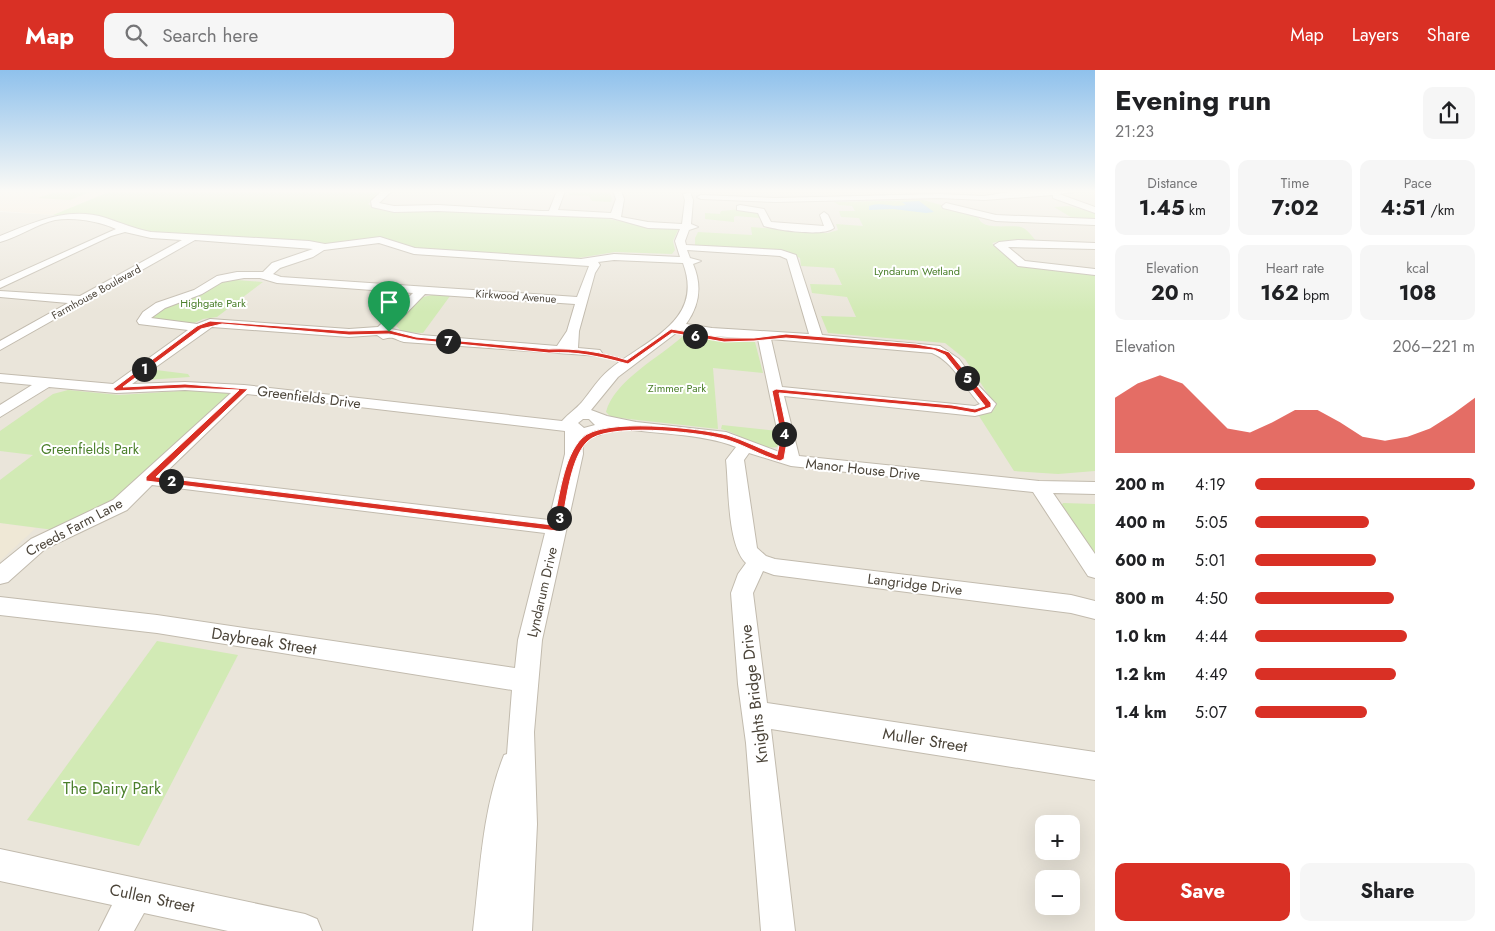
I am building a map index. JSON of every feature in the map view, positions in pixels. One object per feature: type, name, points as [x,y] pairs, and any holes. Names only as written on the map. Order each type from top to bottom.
[{"type":"street","points":[[0,239],[19,231]]},
{"type":"street","points":[[0,284],[118,231]]},
{"type":"street","points":[[134,231],[151,235],[320,247],[380,240],[414,250],[589,263],[689,243]]},
{"type":"street","points":[[656,231],[707,250],[784,256],[794,265],[817,338]]},
{"type":"street","name":"Lyndarum Drive","points":[[574,454],[598,425],[599,409],[602,402],[623,376],[679,329],[697,310],[702,290],[689,243],[689,231]]},
{"type":"street","name":"Lyndarum Drive","points":[[689,243],[691,231]]},
{"type":"street","name":"Farmhouse Boulevard","points":[[0,346],[192,238]]},
{"type":"street","points":[[1095,246],[1018,243],[999,245],[1016,260],[1026,265],[1095,272]]},
{"type":"street","points":[[199,328],[143,321],[147,315],[172,300],[195,293],[218,279],[236,276],[267,276],[282,264],[308,255],[320,247]]},
{"type":"street","points":[[568,348],[582,301],[589,263]]},
{"type":"street","name":"Kirkwood Avenue","points":[[267,276],[292,280],[392,287],[418,292],[450,292],[582,301]]},
{"type":"street","points":[[116,389],[199,328],[210,323],[222,322],[374,336],[385,333],[418,292]]},
{"type":"street","points":[[0,294],[81,300]]},
{"type":"street","points":[[679,329],[724,340],[768,337],[817,338],[916,346],[942,351],[957,363],[976,392],[988,404],[986,409],[975,411],[952,407],[776,391]]},
{"type":"street","name":"Lyndarum Drive","points":[[514,931],[522,824],[521,732],[533,621],[574,454],[575,421],[601,386],[611,358],[679,329]]},
{"type":"street","points":[[385,333],[389,337],[549,351],[568,348],[573,352],[611,358]]},
{"type":"street","points":[[768,337],[776,391],[785,436],[790,450],[786,460]]},
{"type":"street","name":"Greenfields Drive","points":[[0,378],[116,389],[185,386],[244,389],[339,401],[528,420],[575,421]]},
{"type":"street","points":[[0,412],[47,382]]},
{"type":"street","name":"Creeds Farm Lane","points":[[0,576],[38,544],[120,505],[244,389]]},
{"type":"street","name":"Manor House Drive","points":[[575,421],[582,432],[598,425],[719,436],[746,455],[1040,487],[1095,488]]},
{"type":"street","points":[[746,455],[745,544],[748,552],[759,562]]},
{"type":"street","points":[[149,479],[557,528]]},
{"type":"street","points":[[1040,487],[1095,570]]},
{"type":"street","name":"Langridge Drive","points":[[759,562],[774,567],[1072,604],[1095,610]]},
{"type":"street","name":"Knights Bridge Drive","points":[[759,562],[745,581],[742,593],[755,714],[760,743],[778,931]]},
{"type":"street","name":"Langridge Drive","points":[[1072,604],[1095,601]]},
{"type":"street","name":"Daybreak Street","points":[[0,606],[157,624],[526,681]]},
{"type":"street","name":"Muller Street","points":[[755,714],[1095,766]]},
{"type":"street","name":"Lyndarum Drive","points":[[490,931],[501,822],[521,732]]},
{"type":"street","name":"Cullen Street","points":[[0,865],[305,931]]},
{"type":"street","points":[[116,931],[136,895]]},
{"type":"shaded area","points":[[0,231],[1095,231],[1095,931],[0,931]]},
{"type":"shaded area","points":[[0,523],[36,528],[0,561]]},
{"type":"green space","points":[[149,231],[678,231],[673,241],[675,250],[672,254],[615,252],[572,259],[418,249],[382,238],[338,244],[170,235]]},
{"type":"green space","name":"Lyndarum Wetland","points":[[752,231],[828,233],[834,231],[1027,231],[1036,241],[1001,241],[992,243],[1013,261],[1095,274],[1095,471],[1058,474],[1014,471],[979,416],[994,410],[995,405],[965,359],[945,343],[828,333],[821,316],[856,317],[847,297],[812,293],[810,284],[842,285],[834,268],[801,266],[800,258],[790,254],[695,246],[695,238],[698,232],[752,235]]},
{"type":"green space","name":"Highgate Park","points":[[223,279],[263,282],[217,317],[203,319],[192,324],[150,318],[171,303]]},
{"type":"green space","points":[[432,295],[450,296],[423,333],[403,332],[396,326],[419,298]]},
{"type":"green space","name":"Zimmer Park","points":[[683,336],[720,341],[755,342],[763,373],[713,368],[718,429],[611,417],[606,412],[618,390],[639,370]]},
{"type":"green space","points":[[156,370],[188,374],[190,377],[145,380]]},
{"type":"green space","name":"Greenfields Park","points":[[68,390],[119,395],[196,390],[227,392],[230,396],[122,497],[54,530],[0,523],[0,480],[33,455],[0,451],[0,431],[53,394]]},
{"type":"green space","points":[[722,425],[777,431],[779,444],[777,447],[771,448],[757,444],[721,429]]},
{"type":"green space","points":[[1063,503],[1095,504],[1095,556],[1061,506]]},
{"type":"green space","name":"The Dairy Park","points":[[157,641],[238,655],[139,846],[27,820]]},
{"type":"route","points":[[222,322],[349,333],[389,332],[394,335],[416,338],[549,351],[567,350],[583,354],[595,353],[628,363],[671,331],[724,340],[754,340],[786,336],[916,346],[935,349],[947,354],[957,363],[976,392],[988,404],[988,407],[982,411],[975,411],[952,407],[776,391],[785,436],[780,459],[755,451],[726,437],[709,434],[636,427],[596,431],[584,439],[574,454],[557,528],[149,479],[244,389],[216,386],[185,386],[116,389],[199,328],[210,323],[222,322]]}]
